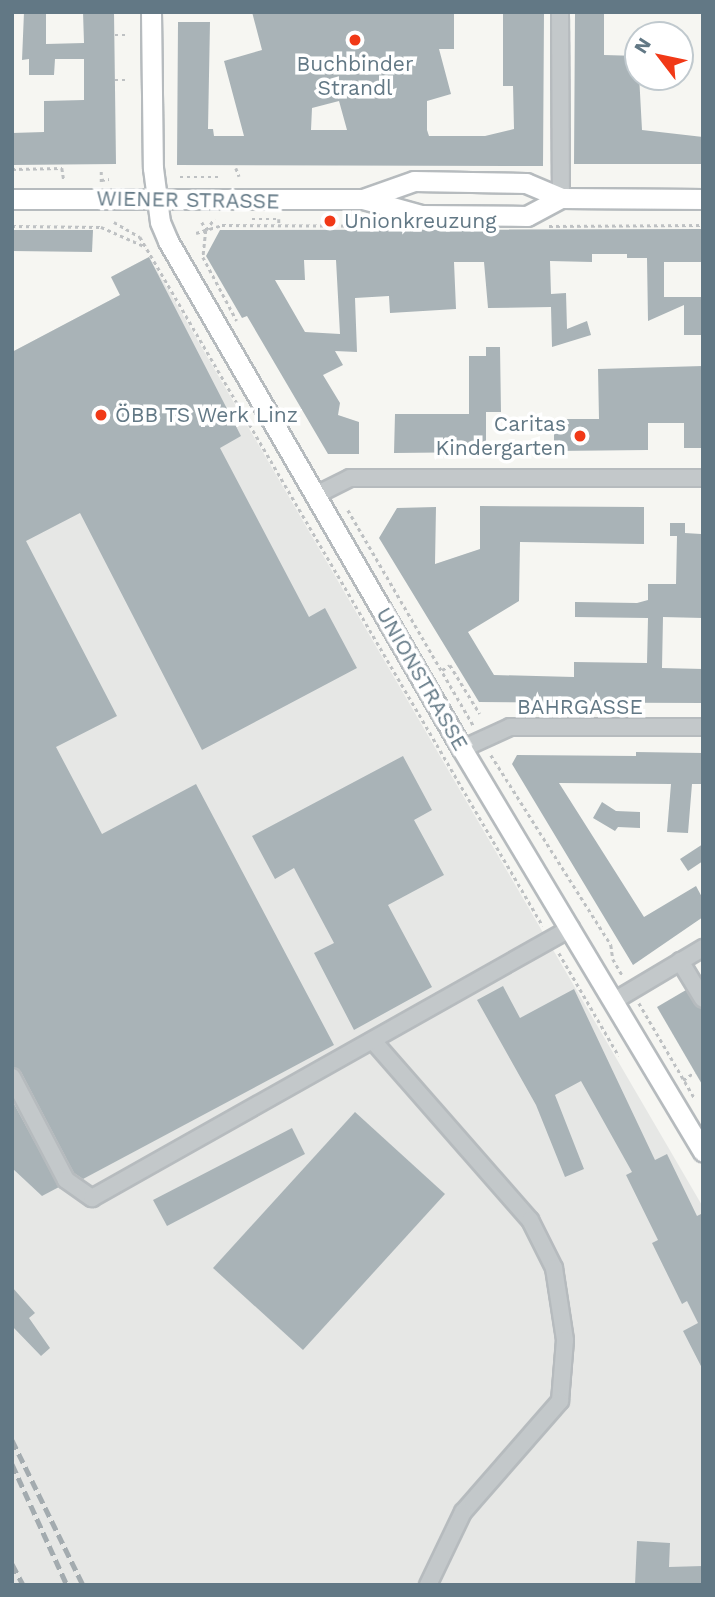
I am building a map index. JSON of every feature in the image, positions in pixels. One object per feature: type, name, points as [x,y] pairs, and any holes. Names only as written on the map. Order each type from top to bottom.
[{"type":"main road","name":"UNIONSTRASSE","points":[[151,12],[156,200],[168,241],[462,749],[703,1151]]},
{"type":"main road","name":"WIENER STRASSE","points":[[363,199],[414,181],[526,183],[561,198],[703,199]]},
{"type":"main road","name":"WIENER STRASSE","points":[[12,199],[363,199],[421,215],[527,216],[561,198]]},
{"type":"street","points":[[560,12],[561,198]]},
{"type":"street","points":[[314,496],[350,478],[703,478]]},
{"type":"street","name":"BAHRGASSE","points":[[462,749],[510,727],[703,727]]},
{"type":"street","points":[[12,1077],[66,1180],[92,1198],[374,1042],[571,928]]},
{"type":"street","points":[[614,1001],[703,948]]},
{"type":"street","points":[[680,961],[703,999]]},
{"type":"street","points":[[374,1042],[530,1220],[554,1268],[565,1340],[560,1401],[463,1512],[428,1585]]},
{"type":"path","points":[[115,35],[129,35]]},
{"type":"path","points":[[115,80],[129,80]]},
{"type":"path","points":[[12,169],[62,168],[62,180]]},
{"type":"path","points":[[236,168],[239,176]]},
{"type":"path","points":[[180,177],[221,177]]},
{"type":"path","points":[[101,180],[109,179]]},
{"type":"path","points":[[214,219],[206,230],[203,257],[240,328]]},
{"type":"path","points":[[252,219],[279,219],[279,226]]},
{"type":"path","points":[[114,222],[140,237],[619,1056]]},
{"type":"path","points":[[202,222],[206,230]]},
{"type":"path","points":[[12,226],[101,227],[146,247]]},
{"type":"path","points":[[442,670],[450,665],[480,714]]},
{"type":"path","points":[[641,1006],[694,1097]]},
{"type":"path","points":[[683,1080],[695,1072]]},
{"type":"shaded area","points":[[149,257],[703,1207],[703,1585],[12,1585],[12,352],[120,295],[111,277]]},
{"type":"building","points":[[24,12],[46,12],[46,44],[84,43],[83,12],[114,12],[116,164],[12,165],[12,133],[44,132],[44,101],[84,100],[84,59],[55,59],[54,75],[29,75],[29,59],[22,60]]},
{"type":"building","points":[[252,12],[454,12],[454,49],[439,49],[451,94],[427,101],[427,130],[429,136],[485,136],[514,129],[513,86],[503,86],[503,12],[544,12],[543,166],[177,165],[178,22],[210,22],[208,129],[213,129],[214,136],[244,136],[224,61],[262,50]],"holes":[[[339,101],[347,130],[311,130],[312,108]]]},
{"type":"building","points":[[575,12],[604,12],[604,55],[624,56],[624,91],[640,91],[642,130],[703,137],[703,164],[574,164]]},
{"type":"building","points":[[703,229],[703,262],[664,262],[664,297],[703,297],[703,335],[684,335],[684,305],[648,321],[647,258],[627,258],[627,254],[592,254],[592,262],[550,261],[551,294],[566,293],[567,329],[587,321],[591,335],[552,347],[551,307],[488,308],[484,262],[454,262],[456,309],[390,313],[389,296],[355,298],[357,352],[335,351],[343,365],[323,375],[340,403],[338,415],[359,422],[359,454],[328,454],[247,316],[242,318],[206,256],[220,230]],"holes":[[[304,260],[336,260],[340,334],[305,332],[275,280],[305,280]]]},
{"type":"building","points":[[12,230],[93,230],[92,252],[12,251]]},
{"type":"building","points":[[149,257],[241,436],[220,448],[309,617],[325,608],[357,668],[202,750],[80,513],[26,541],[117,716],[56,747],[102,834],[196,784],[334,1045],[83,1179],[74,1173],[21,1072],[12,1067],[12,352],[120,295],[111,277]]},
{"type":"building","points":[[486,347],[500,347],[501,412],[486,412],[486,452],[394,453],[395,414],[469,414],[469,356],[486,356]]},
{"type":"building","points":[[703,366],[703,448],[684,448],[684,423],[648,423],[648,450],[554,451],[554,419],[599,419],[598,369]]},
{"type":"building","points":[[480,506],[644,507],[644,544],[520,542],[519,601],[468,632],[494,675],[574,677],[574,662],[647,663],[648,618],[575,617],[575,602],[637,603],[648,600],[648,584],[676,584],[677,536],[670,536],[670,523],[685,523],[685,533],[701,534],[703,618],[663,617],[662,668],[703,669],[703,703],[479,702],[379,538],[397,508],[436,507],[435,564],[480,549]]},
{"type":"building","points":[[636,752],[703,753],[703,784],[692,784],[688,833],[667,832],[671,784],[559,783],[644,917],[696,886],[703,899],[703,917],[633,965],[512,764],[517,755],[636,756]]},
{"type":"building","points":[[403,756],[432,810],[414,820],[444,875],[388,905],[432,987],[354,1030],[314,953],[334,943],[294,868],[275,879],[252,836]]},
{"type":"building","points":[[602,802],[616,811],[640,812],[640,828],[618,827],[615,831],[593,818]]},
{"type":"building","points":[[703,844],[703,861],[688,871],[680,859]]},
{"type":"building","points":[[503,986],[520,1018],[574,989],[655,1160],[667,1154],[697,1216],[703,1213],[703,1370],[683,1331],[698,1323],[687,1301],[682,1304],[652,1243],[658,1240],[626,1175],[632,1172],[581,1081],[555,1095],[584,1169],[565,1177],[536,1105],[477,1000]]},
{"type":"building","points":[[686,990],[703,1009],[703,1086],[657,1007]]},
{"type":"building","points":[[12,1100],[59,1187],[42,1196],[12,1168]]},
{"type":"building","points":[[355,1112],[445,1194],[303,1350],[213,1268]]},
{"type":"building","points":[[292,1128],[305,1154],[167,1226],[153,1200]]},
{"type":"building","points":[[12,1287],[35,1313],[29,1318],[50,1348],[41,1356],[12,1326]]},
{"type":"building","points":[[637,1541],[670,1543],[669,1567],[703,1566],[703,1585],[635,1585]]},
{"type":"railway","points":[[12,1440],[83,1585]]},
{"type":"railway","points":[[12,1464],[67,1585]]},
{"type":"railway","points":[[12,1564],[23,1585]]},
{"type":"place","name":"Buchbinder Strandl","points":[[355,40]]},
{"type":"place","name":"Unionkreuzung","points":[[330,221]]},
{"type":"place","name":"ÖBB TS Werk Linz","points":[[101,415]]},
{"type":"place","name":"Caritas Kindergarten","points":[[580,436]]}]
